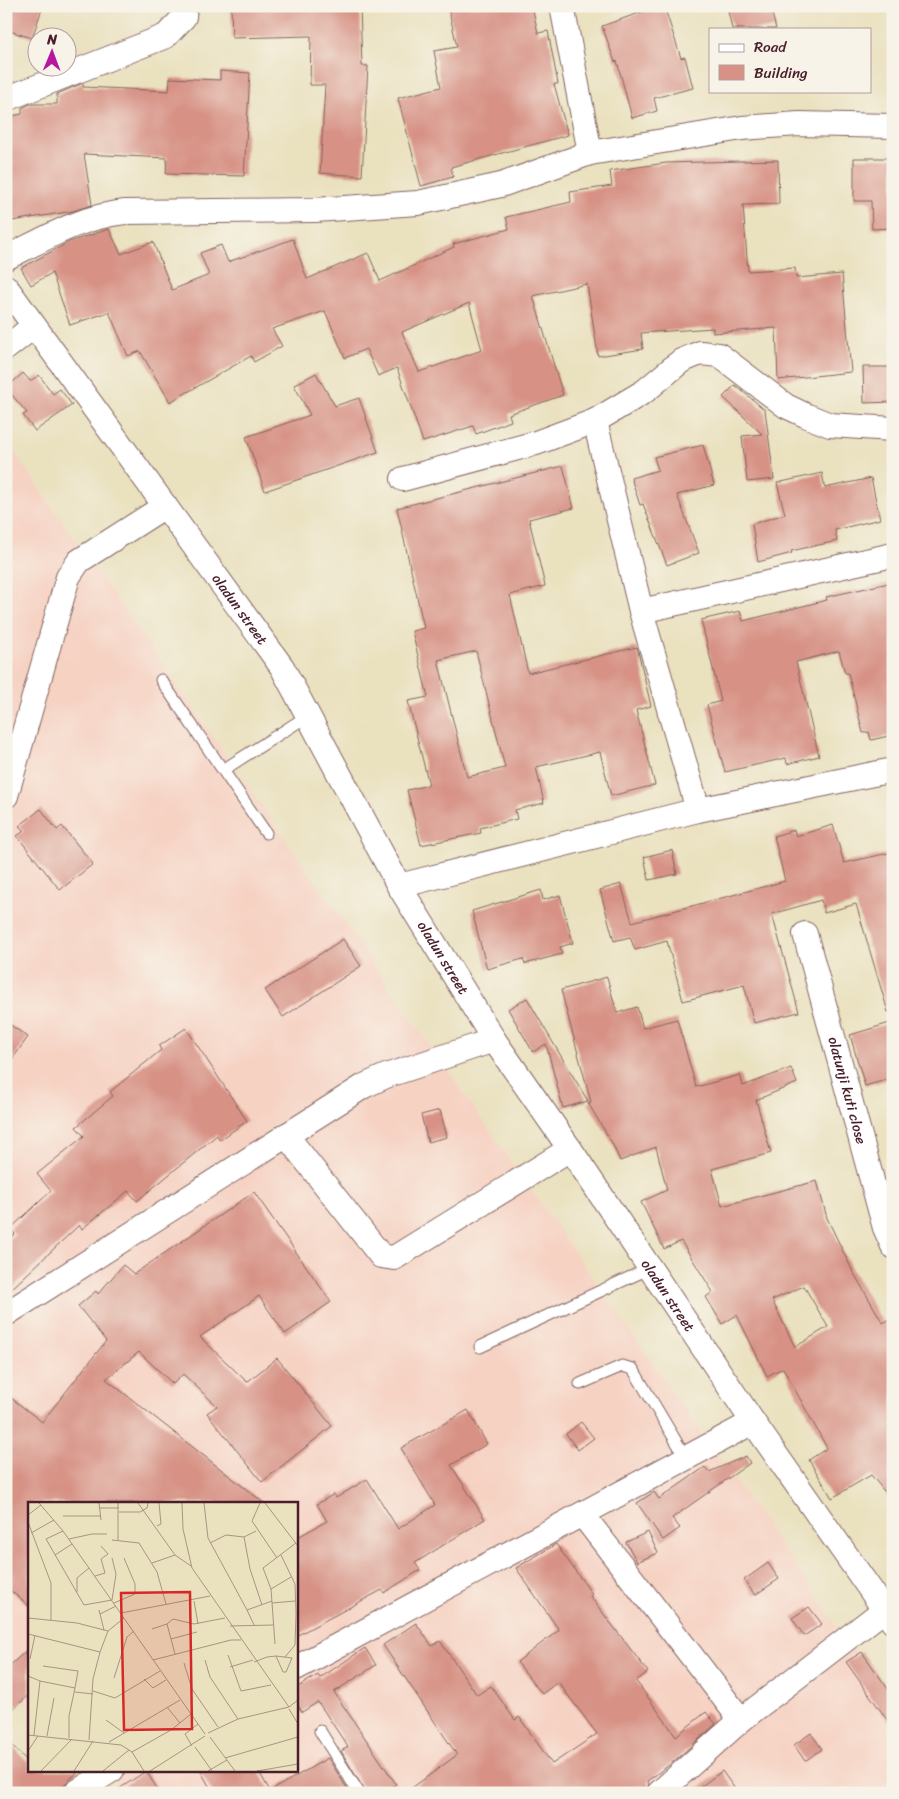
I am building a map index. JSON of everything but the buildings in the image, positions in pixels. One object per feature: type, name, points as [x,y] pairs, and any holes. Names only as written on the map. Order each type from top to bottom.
[{"type":"street","points":[[6,99],[166,36],[184,17],[186,6]]},
{"type":"street","points":[[562,6],[590,153]]},
{"type":"street","points":[[6,258],[74,224],[99,215],[125,212],[315,210],[418,204],[501,184],[590,153],[742,128],[799,124],[893,126]]},
{"type":"street","name":"oladun street","points":[[6,287],[282,667],[400,886],[494,1040],[570,1149],[753,1422],[888,1616]]},
{"type":"street","points":[[6,348],[34,326]]},
{"type":"street","points":[[403,479],[536,443],[595,422],[645,391],[681,361],[700,354],[719,355],[786,406],[830,425],[893,429]]},
{"type":"street","points":[[595,422],[641,611],[698,810]]},
{"type":"street","points":[[6,796],[68,577],[79,561],[164,506]]},
{"type":"street","points":[[641,611],[893,555]]},
{"type":"street","points":[[400,886],[698,810],[893,770]]},
{"type":"street","name":"olatunji kuti close","points":[[805,934],[885,1228],[893,1246]]},
{"type":"street","points":[[6,1314],[345,1097],[386,1076],[494,1040]]},
{"type":"street","points":[[286,1135],[381,1256],[394,1258],[570,1149]]},
{"type":"street","points":[[298,1667],[753,1422]]},
{"type":"street","points":[[582,1514],[741,1720]]},
{"type":"street","points":[[659,1793],[741,1720],[888,1616]]},
{"type":"street","points":[[75,1793],[109,1772]]},
{"type":"lane","points":[[162,680],[266,833]]},
{"type":"lane","points":[[223,770],[309,715]]},
{"type":"lane","points":[[480,1347],[650,1268]]},
{"type":"lane","points":[[580,1384],[622,1366],[633,1369],[686,1458]]},
{"type":"lane","points":[[320,1731],[359,1793]]},
{"type":"shaded area","points":[[6,441],[893,1706],[893,1793],[128,1793],[104,1772],[298,1772],[298,1502],[28,1502],[28,1705],[6,1687]]}]
